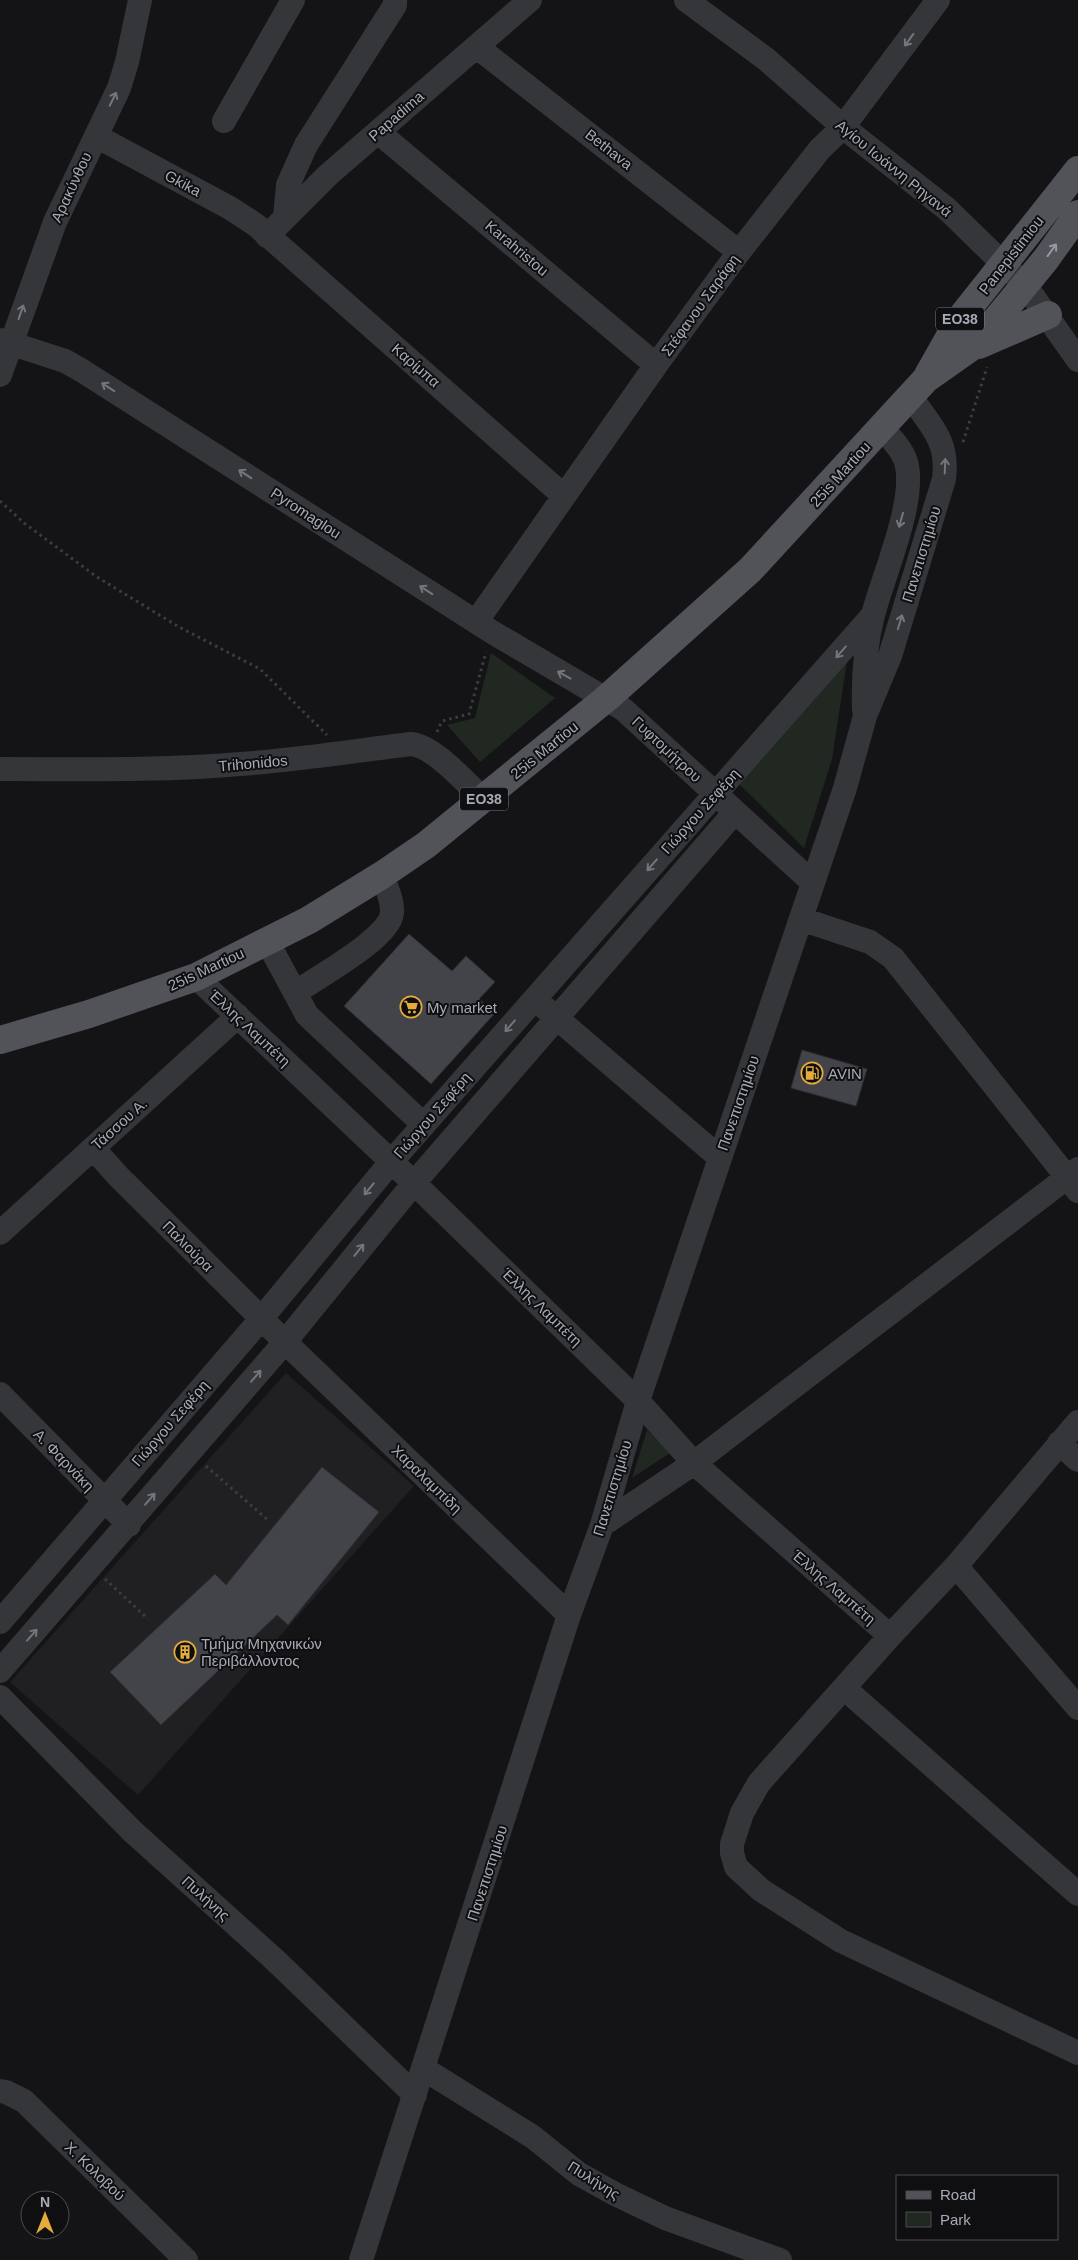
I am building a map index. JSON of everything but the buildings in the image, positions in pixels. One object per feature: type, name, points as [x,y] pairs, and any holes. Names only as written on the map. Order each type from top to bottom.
[{"type":"main road","name":"Panepistimiou","points":[[918,388],[959,320],[1078,170]]},
{"type":"main road","name":"Panepistimiou","points":[[918,388],[970,348],[1025,285],[1078,214]]},
{"type":"main road","points":[[970,348],[1048,315]]},
{"type":"main road","name":"25is Martiou","points":[[0,1040],[89,1014],[196,977],[309,920],[382,876],[426,845],[484,800],[607,698],[750,570],[918,388]]},
{"type":"street","name":"Αρακύνθου","points":[[0,374],[5,341],[55,222],[118,88],[127,62],[140,0]]},
{"type":"street","points":[[224,121],[293,0]]},
{"type":"street","points":[[285,217],[288,185],[306,145],[394,5],[395,0]]},
{"type":"street","name":"Papadima","points":[[267,236],[328,175],[530,0]]},
{"type":"street","name":"Αγίου Ιωάννη Ρηγανά","points":[[686,0],[766,59],[843,127],[927,192],[1025,285],[1078,360]]},
{"type":"street","name":"Στέφανου Σαράφη","points":[[484,627],[564,496],[656,365],[739,252],[820,149],[843,127],[938,0]]},
{"type":"street","name":"Bethava","points":[[477,47],[739,252]]},
{"type":"street","name":"Karahristou","points":[[378,132],[656,365]]},
{"type":"street","name":"Gkika","points":[[96,136],[230,208],[267,236]]},
{"type":"street","name":"Καρίμπα","points":[[267,236],[564,496]]},
{"type":"street","name":"Pyromaglou","points":[[5,341],[64,361],[81,370],[484,627],[607,698]]},
{"type":"street","name":"Πανεπιστημίου","points":[[361,2260],[569,1615],[602,1525],[638,1401],[845,788],[865,716],[890,656],[944,479],[945,455],[918,388]]},
{"type":"street","name":"Πανεπιστημίου","points":[[865,716],[865,665],[873,615],[908,492],[906,462],[901,450],[882,428]]},
{"type":"street","name":"Γιώργου Σεφέρη","points":[[0,1622],[103,1500],[261,1319],[391,1162],[873,615]]},
{"type":"street","name":"Γυφτομήτρου","points":[[607,698],[644,725],[813,883]]},
{"type":"street","name":"Trihonidos","points":[[0,769],[158,769],[336,755],[418,744],[429,751],[484,800]]},
{"type":"street","name":"Γιώργου Σεφέρη","points":[[0,1672],[285,1342],[414,1183],[735,812]]},
{"type":"street","points":[[295,993],[377,938],[388,924],[392,904],[382,876]]},
{"type":"street","points":[[602,1525],[694,1463],[1074,1179],[893,958],[870,942],[801,919]]},
{"type":"street","points":[[267,941],[307,1015],[424,1125]]},
{"type":"street","name":"Έλλης Λαμπέτη","points":[[196,977],[414,1183],[638,1401],[694,1463],[890,1636]]},
{"type":"street","points":[[534,999],[720,1158]]},
{"type":"street","name":"Τάσσου Α.","points":[[0,1233],[238,1016]]},
{"type":"street","name":"Παλιούρα","points":[[93,1148],[118,1176],[285,1342]]},
{"type":"street","name":"Χαραλαμπίδη","points":[[285,1342],[569,1615]]},
{"type":"street","name":"Α. Φαρνάκη","points":[[0,1394],[128,1525]]},
{"type":"street","points":[[1078,1422],[956,1566],[764,1776],[748,1799],[732,1844],[733,1860],[736,1866],[761,1890],[841,1941],[1078,2053]]},
{"type":"street","points":[[1059,1443],[1078,1460]]},
{"type":"street","points":[[956,1566],[1078,1708]]},
{"type":"street","points":[[844,1688],[1078,1894]]},
{"type":"street","name":"Πυλήνης","points":[[0,1697],[10,1722],[276,1962],[415,2095]]},
{"type":"street","name":"Πυλήνης","points":[[424,2068],[533,2137],[579,2174],[623,2199],[665,2218],[780,2260]]},
{"type":"street","name":"Χ. Κολοβού","points":[[0,2091],[24,2101],[186,2260]]},
{"type":"path","points":[[945,455],[962,446],[997,337]]},
{"type":"path","points":[[0,502],[24,523],[97,577],[179,627],[238,656],[268,675],[322,727],[336,755]]},
{"type":"path","points":[[429,751],[442,721],[469,714],[484,627]]},
{"type":"path","points":[[190,1452],[269,1521]]},
{"type":"path","points":[[92,1567],[148,1619]]},
{"type":"shaded area","points":[[286,1373],[414,1486],[138,1795],[10,1682]]},
{"type":"green space","points":[[491,653],[555,698],[480,762],[447,725],[475,718]]},
{"type":"green space","points":[[848,654],[832,759],[804,848],[738,783]]},
{"type":"green space","points":[[647,1430],[670,1453],[632,1478]]},
{"type":"place","name":"My market","points":[[411,1007]]},
{"type":"place","name":"AVIN","points":[[812,1073]]},
{"type":"place","name":"Τμήμα Μηχανικών Περιβάλλοντος","points":[[185,1652]]}]
